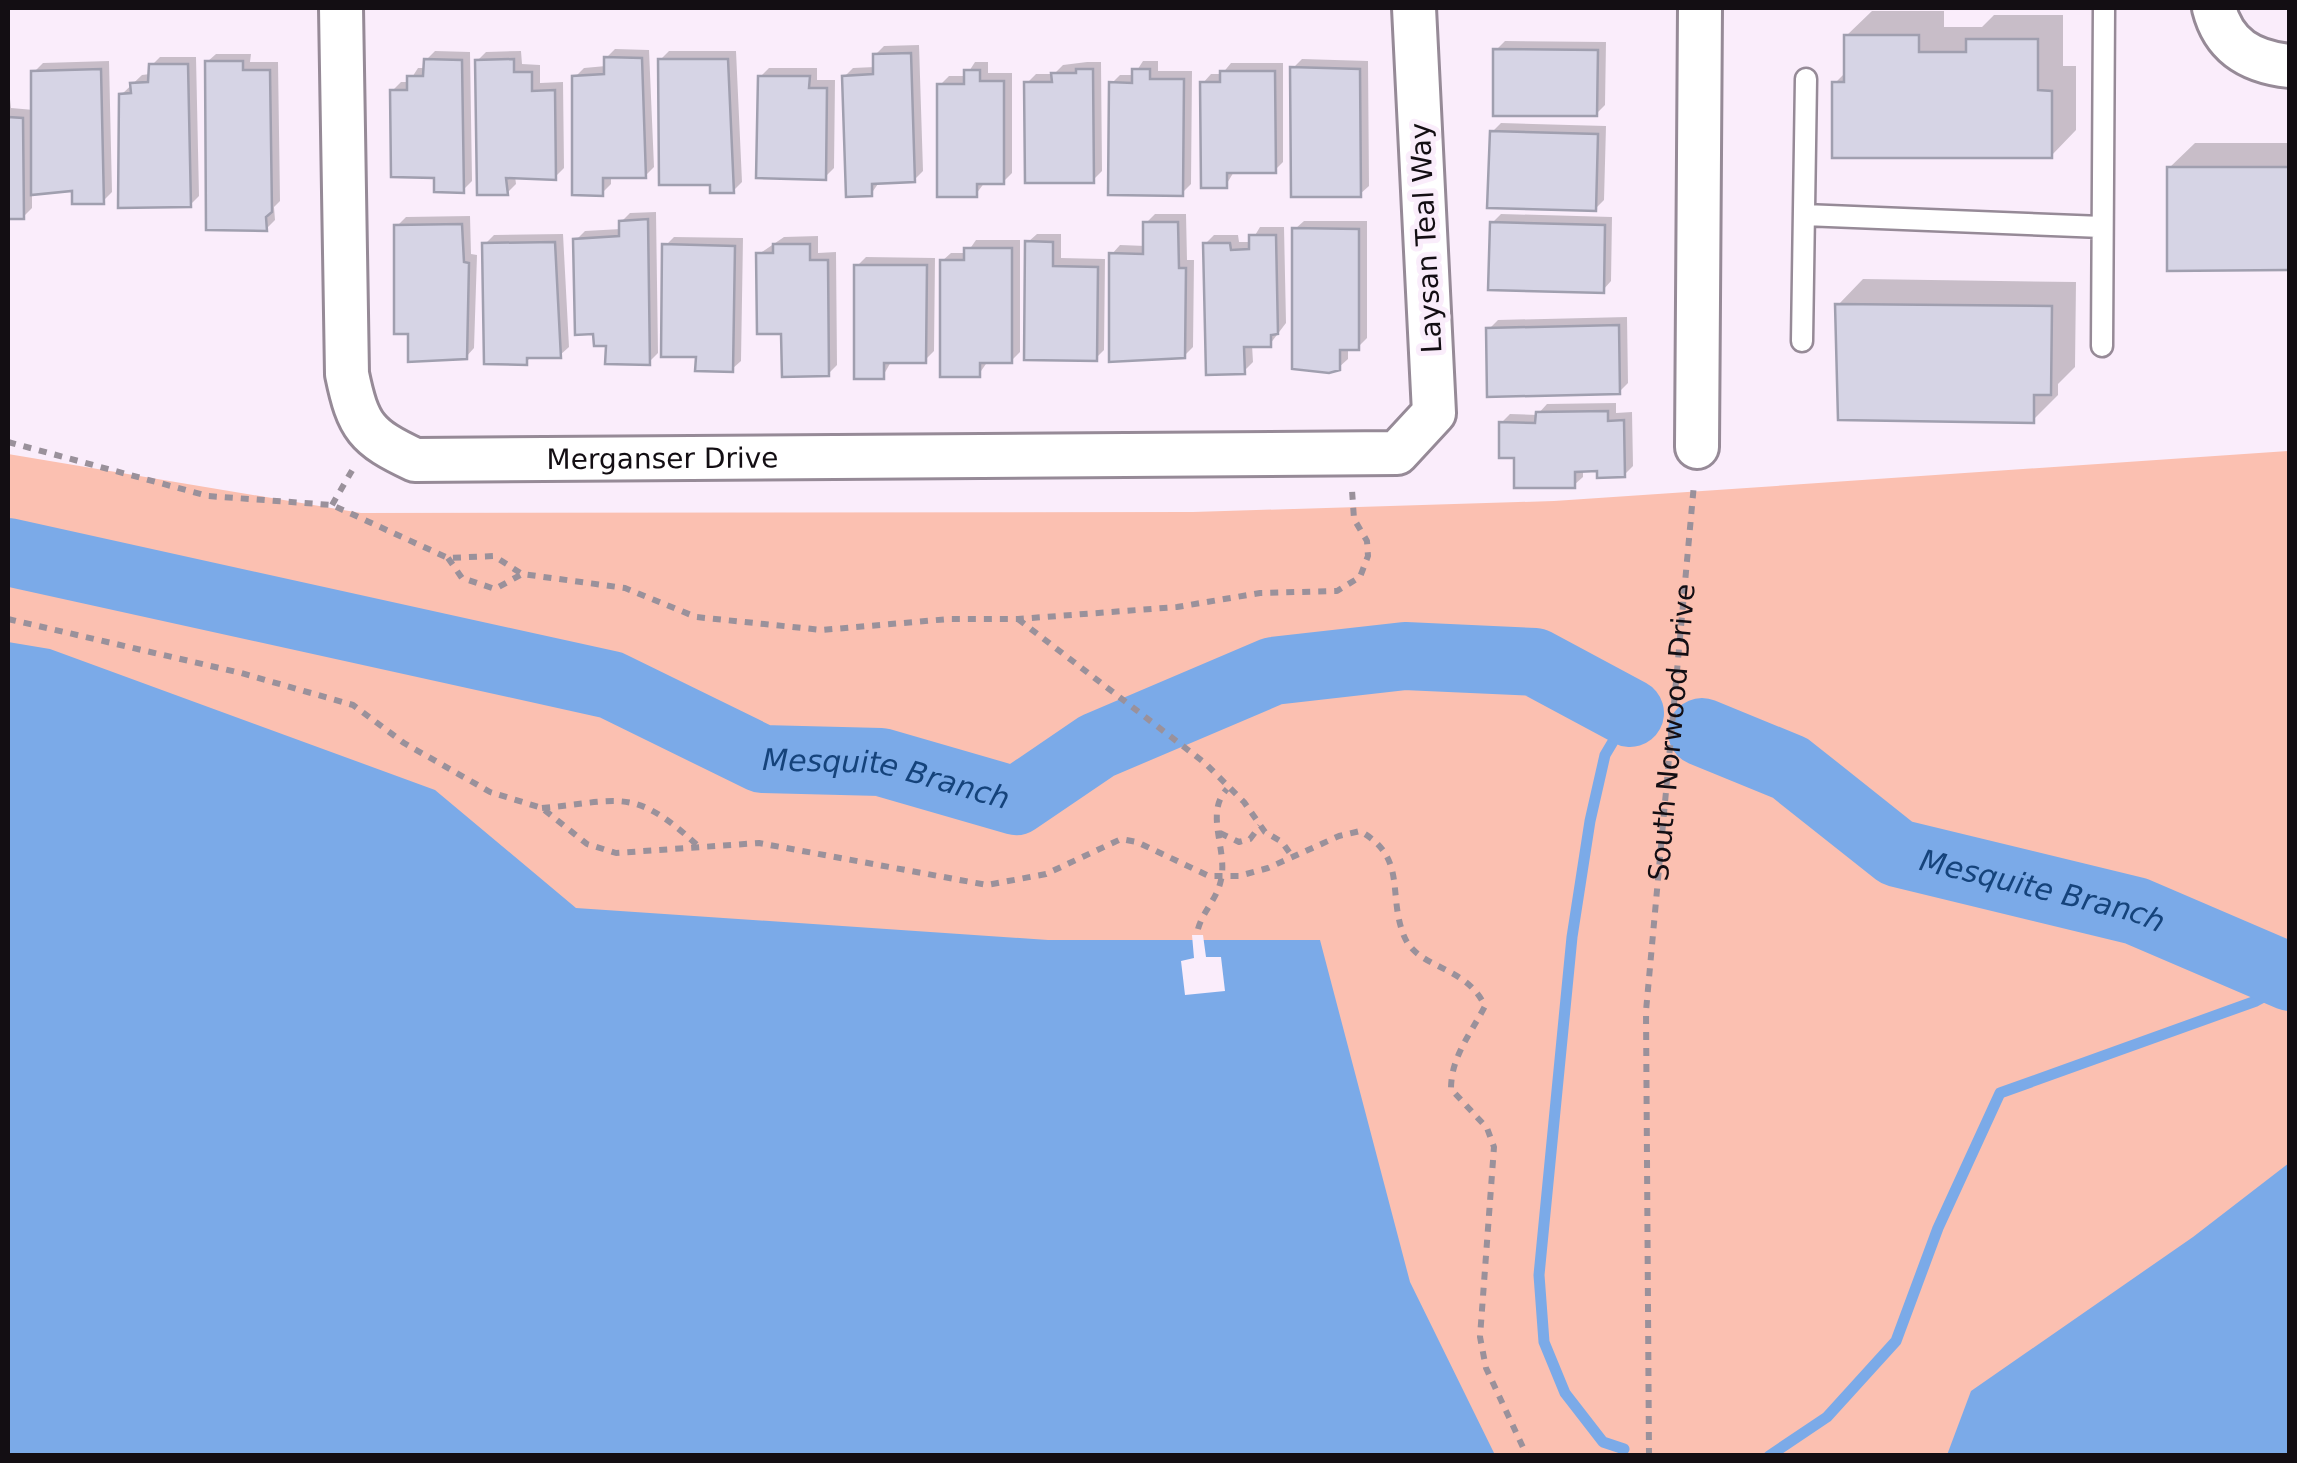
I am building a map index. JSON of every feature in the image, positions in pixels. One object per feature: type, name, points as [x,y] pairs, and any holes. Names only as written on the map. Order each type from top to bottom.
[{"type":"street","name":"Merganser Drive","points":[[341,8],[347,374],[356,416],[376,442],[415,460],[1398,454]]},
{"type":"street","name":"Laysan Teal Way","points":[[1398,454],[1434,413],[1414,8]]},
{"type":"street","points":[[1697,446],[1700,8]]},
{"type":"street","points":[[2214,8],[2219,26],[2236,49],[2262,63],[2290,66]]},
{"type":"lane","points":[[2102,346],[2104,8]]},
{"type":"lane","points":[[1802,341],[1806,79]]},
{"type":"lane","points":[[1804,215],[2102,227]]},
{"type":"path","points":[[8,442],[208,496],[332,504],[448,558],[472,585],[495,589],[522,574]]},
{"type":"path","name":"South Norwood Drive","points":[[1649,1456],[1646,1010],[1697,446]]},
{"type":"path","points":[[448,558],[494,556],[522,574],[626,588],[696,617],[822,630],[949,618],[1018,619],[1177,608],[1260,593],[1337,591],[1352,584],[1366,569],[1368,556],[1367,541],[1354,519],[1350,454]]},
{"type":"path","points":[[1018,619],[1205,764],[1292,856]]},
{"type":"path","points":[[8,620],[241,674],[353,705],[404,743],[490,792],[542,808],[588,844],[616,853],[649,854],[698,846],[759,843],[987,885],[1046,874],[1121,839],[1137,842],[1209,876],[1268,868],[1360,831],[1380,842],[1391,863],[1405,938],[1423,958],[1475,986],[1485,1006],[1450,1070],[1450,1090],[1487,1128],[1494,1147],[1480,1337],[1486,1368],[1527,1456]]},
{"type":"path","points":[[1198,929],[1222,876],[1218,798],[1227,789]]},
{"type":"path","points":[[542,808],[591,799],[629,803],[659,811],[698,846]]},
{"type":"path","points":[[1219,832],[1239,842],[1250,838],[1260,826]]},
{"type":"shaded area","points":[[2289,451],[2289,1455],[8,1455],[8,454],[361,513],[1193,512],[1554,501]]},
{"type":"water","points":[[8,642],[50,649],[435,790],[576,908],[1048,940],[1320,940],[1410,1282],[1495,1455],[8,1455]]},
{"type":"water","points":[[2289,1163],[2289,1455],[1947,1455],[1971,1391],[2193,1237]]},
{"type":"pier","points":[[1192,935],[1203,935],[1206,957],[1221,957],[1225,991],[1185,995],[1181,961],[1194,958]]},
{"type":"building","points":[[1844,35],[1919,35],[1919,52],[1966,52],[1966,39],[2038,39],[2038,90],[2052,91],[2052,158],[1832,158],[1832,82],[1844,82]]},
{"type":"building","points":[[1493,49],[1598,50],[1597,116],[1493,116]]},
{"type":"building","points":[[911,53],[915,182],[872,184],[872,196],[846,197],[842,76],[873,74],[873,54]]},
{"type":"building","points":[[604,57],[642,58],[646,178],[603,178],[603,196],[572,195],[572,76],[604,74]]},
{"type":"building","points":[[424,59],[462,60],[464,193],[434,192],[434,178],[391,177],[390,90],[407,90],[407,76],[423,76]]},
{"type":"building","points":[[514,59],[514,72],[532,72],[532,91],[555,90],[556,180],[506,178],[508,195],[477,195],[475,60]]},
{"type":"building","points":[[658,59],[728,59],[734,193],[710,193],[710,185],[659,185]]},
{"type":"building","points":[[205,61],[243,61],[243,70],[270,70],[272,212],[266,217],[267,231],[206,230]]},
{"type":"building","points":[[149,64],[188,64],[191,207],[118,208],[119,94],[131,93],[130,83],[148,82]]},
{"type":"building","points":[[1290,67],[1360,69],[1361,197],[1291,197]]},
{"type":"building","points":[[101,69],[104,204],[72,204],[72,191],[31,195],[31,71]]},
{"type":"building","points":[[1076,69],[1093,69],[1094,183],[1025,183],[1024,82],[1052,82],[1051,73],[1076,73]]},
{"type":"building","points":[[1132,69],[1150,69],[1150,79],[1184,79],[1183,196],[1108,195],[1109,82],[1132,83]]},
{"type":"building","points":[[964,70],[980,70],[980,81],[1004,81],[1004,184],[977,184],[977,197],[937,197],[937,84],[964,84]]},
{"type":"building","points":[[1220,71],[1275,71],[1276,173],[1227,173],[1227,188],[1201,188],[1200,82],[1220,82]]},
{"type":"building","points":[[758,76],[810,76],[809,88],[827,88],[826,180],[756,178]]},
{"type":"building","points":[[8,117],[23,118],[24,219],[8,219]]},
{"type":"building","points":[[1490,131],[1598,134],[1596,211],[1487,208]]},
{"type":"building","points":[[2167,167],[2290,167],[2290,270],[2167,271]]},
{"type":"building","points":[[648,219],[650,365],[605,364],[606,346],[594,346],[593,334],[575,335],[573,239],[619,236],[619,221]]},
{"type":"building","points":[[1143,222],[1178,222],[1179,268],[1186,268],[1185,358],[1109,362],[1109,253],[1143,254]]},
{"type":"building","points":[[1490,222],[1605,225],[1604,293],[1488,290]]},
{"type":"building","points":[[462,224],[464,262],[469,263],[467,359],[408,362],[408,334],[394,334],[394,225]]},
{"type":"building","points":[[1292,228],[1359,229],[1359,350],[1340,350],[1340,370],[1329,373],[1292,369]]},
{"type":"building","points":[[1249,235],[1276,235],[1278,334],[1271,335],[1271,347],[1244,347],[1245,374],[1206,375],[1203,243],[1230,243],[1231,250],[1249,249]]},
{"type":"building","points":[[1025,241],[1053,242],[1053,266],[1098,267],[1097,361],[1024,360]]},
{"type":"building","points":[[555,242],[561,358],[527,358],[527,365],[484,364],[482,243]]},
{"type":"building","points":[[662,244],[735,246],[733,372],[695,371],[696,357],[661,357]]},
{"type":"building","points":[[773,244],[810,244],[810,260],[828,260],[829,376],[782,377],[781,334],[757,334],[756,253],[773,253]]},
{"type":"building","points":[[964,248],[1012,248],[1012,363],[980,363],[980,377],[940,377],[940,260],[964,260]]},
{"type":"building","points":[[854,265],[927,265],[926,363],[884,363],[884,379],[854,379]]},
{"type":"building","points":[[1835,304],[2052,306],[2051,395],[2034,395],[2034,423],[1838,420]]},
{"type":"building","points":[[1619,325],[1620,394],[1487,397],[1486,328]]},
{"type":"building","points":[[1608,411],[1608,421],[1624,420],[1625,477],[1597,478],[1597,471],[1575,472],[1575,488],[1514,488],[1514,458],[1499,458],[1499,422],[1535,423],[1536,412]]},
{"type":"waterway","name":"Mesquite Branch","points":[[8,552],[611,685],[762,759],[881,762],[1016,801],[1097,746],[1273,671],[1405,656],[1535,662],[1630,713]]},
{"type":"waterway","points":[[1624,1449],[1603,1442],[1565,1393],[1544,1342],[1539,1275],[1572,937],[1590,821],[1605,755],[1630,713]]},
{"type":"waterway","name":"Mesquite Branch","points":[[1702,732],[1790,768],[1897,853],[2136,911],[2290,977]]},
{"type":"waterway","points":[[1769,1456],[1827,1417],[1896,1341],[1938,1228],[2000,1093],[2256,1001],[2290,983]]}]
